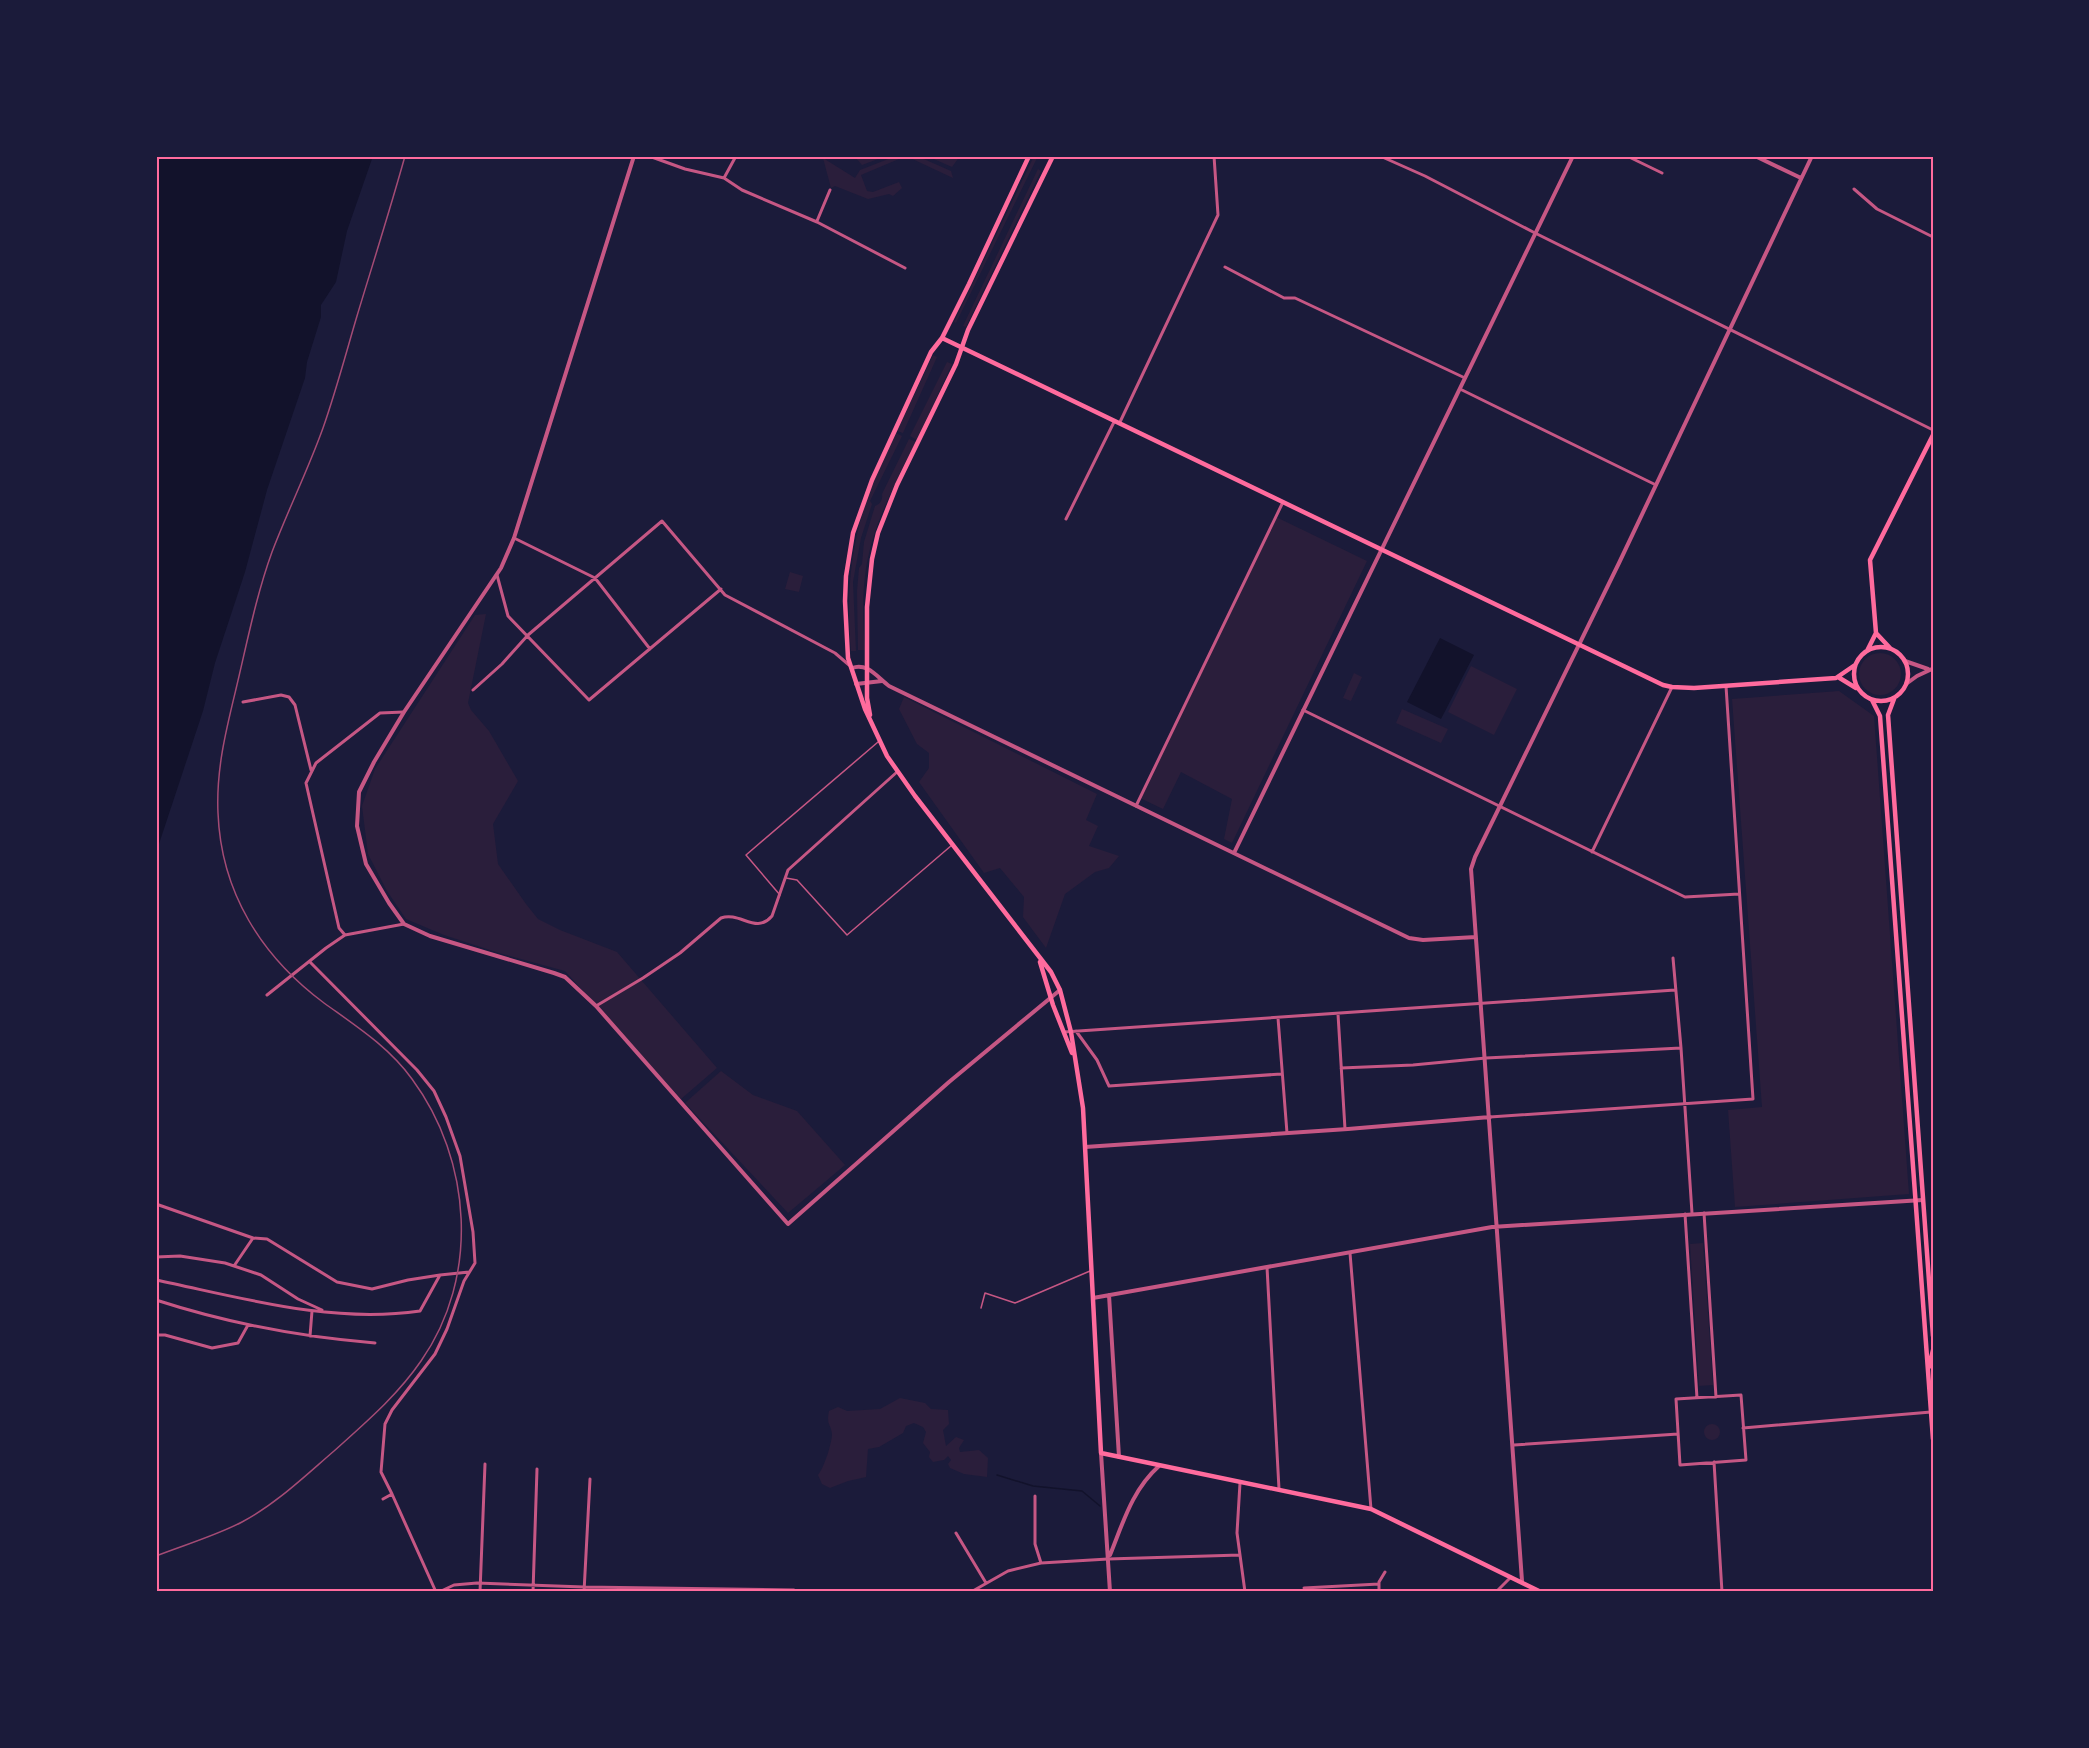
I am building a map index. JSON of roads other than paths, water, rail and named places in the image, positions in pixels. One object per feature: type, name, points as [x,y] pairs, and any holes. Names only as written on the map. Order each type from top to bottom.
[{"type":"main road","points":[[1029,156],[942,338],[931,352],[872,480],[853,533],[846,576],[847,652],[856,684],[879,741],[897,772],[1051,972],[1060,990],[1074,1032],[1083,1108],[1101,1453],[1371,1509],[1541,1592]]},
{"type":"main road","points":[[871,721],[867,698],[868,584],[878,533],[897,485],[956,364],[961,346],[1053,156]]},
{"type":"main road","points":[[942,338],[1672,687],[1726,686],[1838,677],[1855,665]]},
{"type":"main road","points":[[1867,651],[1876,633],[1870,560],[1933,435]]},
{"type":"main road","points":[[1838,677],[1872,700],[1883,702],[1894,699],[1901,693],[1906,684],[1908,672],[1905,661],[1876,633]]},
{"type":"main road","points":[[1858,690],[1854,677],[1855,665],[1860,656],[1879,647],[1890,648]]},
{"type":"main road","points":[[1894,699],[1888,715],[1933,1336]]},
{"type":"main road","points":[[1872,700],[1880,716],[1933,1439]]},
{"type":"main road","points":[[1039,956],[1051,997],[1076,1062]]},
{"type":"main road","points":[[1928,1372],[1933,1350]]},
{"type":"street","points":[[634,156],[514,538],[497,576],[404,712],[359,792],[357,813],[361,849],[366,864],[404,924],[430,936],[564,977],[596,1006],[788,1224],[949,1082],[1060,990]]},
{"type":"street","points":[[649,156],[685,169],[724,178],[742,190],[817,222],[905,268]]},
{"type":"street","points":[[724,178],[736,156]]},
{"type":"street","points":[[1066,519],[1218,215],[1214,156]]},
{"type":"street","points":[[1380,156],[1425,176],[1933,430]]},
{"type":"street","points":[[1234,853],[1573,156]]},
{"type":"street","points":[[1627,156],[1662,173]]},
{"type":"street","points":[[1755,156],[1801,177]]},
{"type":"street","points":[[1522,1581],[1471,869],[1474,857],[1656,485],[1812,156]]},
{"type":"street","points":[[1854,189],[1877,209],[1933,237]]},
{"type":"street","points":[[817,222],[830,190]]},
{"type":"street","points":[[1225,267],[1284,298],[1296,298],[1465,378]]},
{"type":"street","points":[[1460,390],[1656,485]]},
{"type":"street","points":[[1136,806],[1284,501]]},
{"type":"street","points":[[473,690],[502,664],[528,635],[662,521],[725,595],[834,653],[852,668],[859,665],[867,667],[883,681],[1409,938],[1476,937]]},
{"type":"street","points":[[514,538],[595,578],[650,649]]},
{"type":"street","points":[[497,576],[508,616],[589,700],[721,590]]},
{"type":"street","points":[[1905,661],[1933,669]]},
{"type":"street","points":[[1906,684],[1933,669]]},
{"type":"street","points":[[856,684],[883,681]]},
{"type":"street","points":[[1085,1147],[1753,1099],[1726,686]]},
{"type":"street","points":[[1592,852],[1672,687]]},
{"type":"street","points":[[243,702],[281,695],[289,697],[295,705],[312,771]]},
{"type":"street","points":[[1303,710],[1685,897],[1739,894]]},
{"type":"street","points":[[345,935],[339,928],[306,783],[316,763],[380,712],[404,712]]},
{"type":"street","points":[[596,1006],[654,971],[724,917],[760,924],[767,921],[772,916],[788,870],[897,772]]},
{"type":"street","points":[[267,995],[345,935],[404,924]]},
{"type":"street","points":[[1673,958],[1692,1213]]},
{"type":"street","points":[[310,962],[417,1070],[434,1091],[446,1117],[464,1176],[473,1232],[475,1263],[464,1281],[447,1329],[435,1354],[392,1410],[385,1424],[381,1472],[437,1592],[454,1585],[480,1583],[584,1590],[794,1590]]},
{"type":"street","points":[[1064,1032],[1675,990]]},
{"type":"street","points":[[1338,1014],[1345,1129]]},
{"type":"street","points":[[1278,1018],[1287,1132]]},
{"type":"street","points":[[1074,1032],[1097,1060],[1108,1086],[1281,1074]]},
{"type":"street","points":[[1341,1068],[1681,1048]]},
{"type":"street","points":[[1093,1298],[1497,1227],[1704,1212],[1924,1200]]},
{"type":"street","points":[[156,1204],[253,1238],[267,1239],[337,1282],[372,1289],[408,1280],[469,1272]]},
{"type":"street","points":[[1704,1212],[1716,1397]]},
{"type":"street","points":[[1685,1214],[1697,1398]]},
{"type":"street","points":[[234,1266],[253,1238]]},
{"type":"street","points":[[1350,1252],[1371,1509]]},
{"type":"street","points":[[156,1257],[180,1256],[234,1266],[261,1275],[298,1299],[327,1312]]},
{"type":"street","points":[[1267,1267],[1279,1491]]},
{"type":"street","points":[[156,1280],[312,1311],[352,1315],[392,1315],[420,1311],[440,1275]]},
{"type":"street","points":[[1109,1295],[1119,1457]]},
{"type":"street","points":[[156,1300],[248,1325],[310,1336],[375,1343]]},
{"type":"street","points":[[310,1336],[312,1311]]},
{"type":"street","points":[[156,1335],[165,1335],[212,1348],[238,1343],[248,1325]]},
{"type":"street","points":[[1927,1352],[1932,1361]]},
{"type":"street","points":[[1741,1395],[1746,1460],[1680,1465],[1676,1399],[1716,1397],[1741,1395]]},
{"type":"street","points":[[1743,1428],[1931,1412]]},
{"type":"street","points":[[1514,1445],[1678,1434]]},
{"type":"street","points":[[1101,1453],[1110,1592]]},
{"type":"street","points":[[1714,1462],[1722,1592]]},
{"type":"street","points":[[480,1592],[485,1464]]},
{"type":"street","points":[[1108,1559],[1131,1501],[1141,1484],[1159,1466]]},
{"type":"street","points":[[533,1592],[537,1469]]},
{"type":"street","points":[[584,1590],[590,1479]]},
{"type":"street","points":[[1240,1483],[1237,1533],[1245,1592]]},
{"type":"street","points":[[383,1499],[392,1494]]},
{"type":"street","points":[[1035,1496],[1035,1544],[1041,1563]]},
{"type":"street","points":[[956,1533],[986,1583]]},
{"type":"street","points":[[971,1592],[1008,1571],[1041,1563],[1240,1555]]},
{"type":"street","points":[[1379,1592],[1379,1584],[1385,1572]]},
{"type":"street","points":[[1496,1592],[1511,1577]]},
{"type":"street","points":[[1304,1588],[1379,1584]]},
{"type":"lane","points":[[780,895],[746,855],[879,741]]},
{"type":"lane","points":[[785,878],[797,880],[847,935],[953,844]]},
{"type":"lane","points":[[981,1308],[985,1293],[1015,1303],[1091,1270]]},
{"type":"waterway","points":[[997,1475],[1033,1486],[1082,1491],[1100,1506]]},
{"type":"railway","points":[[156,1556],[221,1532],[255,1515],[301,1480],[380,1409],[412,1374],[440,1328],[453,1293],[460,1256],[461,1219],[457,1182],[447,1145],[432,1111],[403,1067],[371,1038],[301,985],[264,943],[248,920],[236,895],[221,842],[218,813],[220,766],[225,735],[261,586],[272,552],[328,414],[405,156]]}]
